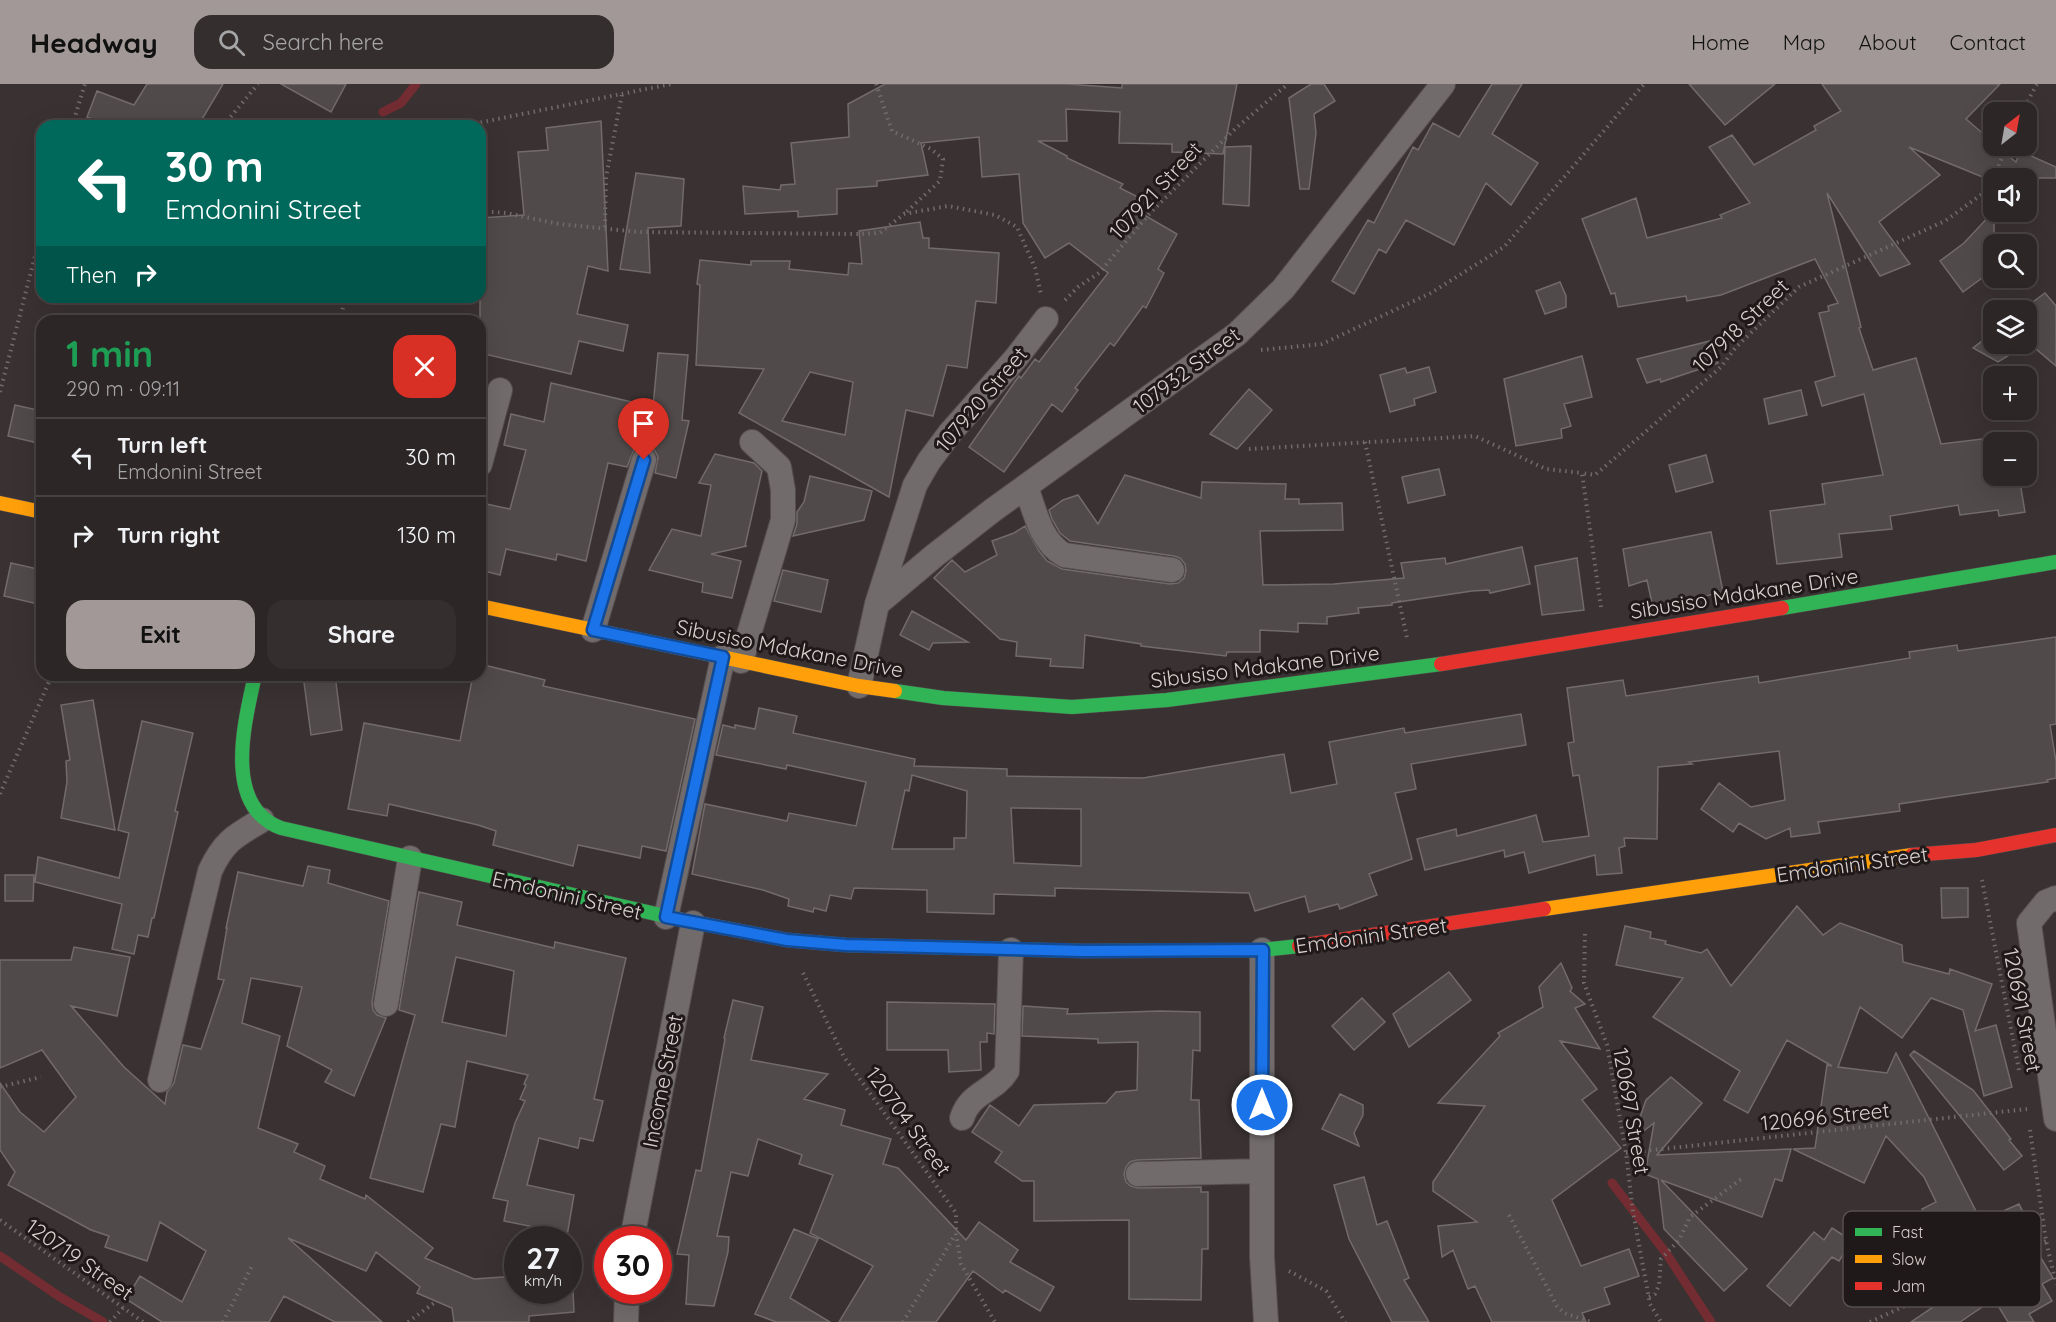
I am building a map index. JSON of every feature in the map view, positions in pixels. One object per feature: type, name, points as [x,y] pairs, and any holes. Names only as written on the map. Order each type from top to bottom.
[{"type":"street","name":"107932 Street","points":[[877,604],[934,556],[1026,487],[1237,334],[1282,289],[1443,84]]},
{"type":"street","name":"107920 Street","points":[[859,686],[877,604],[906,506],[919,477],[950,433],[1016,358],[1046,318]]},
{"type":"street","points":[[486,442],[500,390]]},
{"type":"street","points":[[666,917],[732,659],[783,520],[783,490],[779,467],[752,442]]},
{"type":"street","points":[[593,630],[644,460]]},
{"type":"street","points":[[1026,487],[1044,536],[1053,548],[1064,555],[1172,570]]},
{"type":"street","points":[[0,503],[36,511]]},
{"type":"street","name":"Sibusiso Mdakane Drive","points":[[486,607],[859,686],[943,698],[1072,707],[1167,700],[1412,669],[2056,562]]},
{"type":"street","points":[[160,1080],[210,871],[221,849],[229,840],[262,820],[248,796],[242,761],[243,738],[254,681]]},
{"type":"street","name":"Emdonini Street","points":[[262,820],[281,828],[666,917],[787,940],[846,945],[1011,950],[1263,950],[1905,855],[1976,850],[2056,835]]},
{"type":"street","points":[[386,1004],[410,858]]},
{"type":"street","points":[[2056,898],[2046,902],[2029,922],[2056,1119]]},
{"type":"street","name":"Income Street","points":[[635,1226],[693,923]]},
{"type":"street","points":[[962,1118],[966,1107],[977,1096],[1001,1082],[1007,1071],[1011,950]]},
{"type":"street","points":[[1263,950],[1262,1257],[1266,1322]]},
{"type":"street","points":[[1138,1174],[1262,1171]]},
{"type":"street","points":[[626,1322],[627,1304]]},
{"type":"path","points":[[74,120],[85,84]]},
{"type":"path","points":[[229,120],[258,84]]},
{"type":"path","points":[[486,121],[670,84]]},
{"type":"path","points":[[486,211],[506,213],[559,224],[639,232],[880,233],[940,181],[943,159],[931,149],[892,131],[876,84]]},
{"type":"path","name":"107921 Street","points":[[1046,318],[1078,287],[1099,273],[1150,213],[1236,128],[1288,84]]},
{"type":"path","points":[[1254,351],[1322,344],[1431,293],[1504,247],[1644,84]]},
{"type":"path","points":[[2027,102],[2037,84]]},
{"type":"path","points":[[605,227],[606,177],[622,94]]},
{"type":"path","name":"107918 Street","points":[[1249,449],[1475,436],[1546,470],[1595,475],[1721,367],[1736,347],[1798,287],[1945,221],[1989,189],[2003,156]]},
{"type":"path","points":[[904,214],[948,206],[995,215],[1017,227],[1035,268],[1046,318]]},
{"type":"path","points":[[0,392],[36,252]]},
{"type":"path","points":[[1365,442],[1412,669]]},
{"type":"path","points":[[1582,473],[1602,608],[1610,636]]},
{"type":"path","points":[[0,794],[49,681]]},
{"type":"path","name":"120691 Street","points":[[1976,850],[2020,1075]]},
{"type":"path","name":"120697 Street","points":[[1585,904],[1584,983],[1607,1045],[1650,1304],[1661,1322]]},
{"type":"path","name":"120704 Street","points":[[787,940],[844,1057],[956,1213],[956,1234],[961,1264],[995,1322]]},
{"type":"path","points":[[0,1087],[41,1077]]},
{"type":"path","name":"120691 Street","points":[[2025,1098],[2046,1241],[2056,1284]]},
{"type":"path","name":"120696 Street","points":[[1626,1153],[2027,1109]]},
{"type":"path","points":[[1649,1297],[1655,1294],[1659,1285],[1661,1259],[1679,1240],[1690,1217],[1744,1178]]},
{"type":"path","points":[[1509,1215],[1557,1306],[1563,1313],[1591,1322]]},
{"type":"path","name":"120719 Street","points":[[0,1220],[143,1322]]},
{"type":"path","points":[[903,1322],[956,1234]]},
{"type":"path","points":[[2041,1243],[2046,1241]]},
{"type":"path","points":[[1262,1257],[1326,1291],[1345,1322]]},
{"type":"path","points":[[222,1322],[252,1266]]},
{"type":"path","points":[[408,1322],[434,1303]]},
{"type":"path","points":[[1870,1322],[1903,1307]]},
{"type":"path","points":[[110,1322],[123,1308]]},
{"type":"building","points":[[147,84],[223,84],[202,120],[95,120],[87,117],[97,91],[134,105]]},
{"type":"building","points":[[281,84],[346,84],[331,112]]},
{"type":"building","points":[[885,84],[1068,84],[1122,88],[1122,84],[1237,84],[1223,154],[1172,152],[1172,144],[1119,143],[1120,112],[1066,109],[1067,141],[1038,141],[1067,158],[1123,184],[1120,188],[1138,197],[1132,208],[1177,234],[1158,269],[1164,273],[1146,308],[1143,306],[1114,346],[1110,343],[1075,388],[1078,390],[1062,412],[1052,404],[1004,472],[969,447],[1019,376],[1021,378],[1035,359],[1039,362],[1108,273],[1069,243],[1045,258],[1023,223],[1019,174],[982,177],[979,137],[921,143],[928,175],[877,181],[877,186],[837,189],[837,214],[798,217],[798,211],[745,214],[743,186],[780,190],[781,185],[795,184],[791,143],[849,137],[848,104]]},
{"type":"building","points":[[1311,84],[1324,84],[1335,101],[1314,114],[1316,133],[1309,189],[1300,189],[1289,98]]},
{"type":"building","points":[[1492,84],[1522,84],[1492,134],[1538,163],[1511,205],[1486,183],[1454,245],[1406,220],[1386,253],[1379,249],[1354,294],[1332,281],[1368,220],[1374,223],[1413,147],[1418,150],[1433,123],[1459,137]]},
{"type":"building","points":[[1689,84],[1775,84],[1725,125]]},
{"type":"building","points":[[1822,84],[2000,84],[1966,119],[1983,134],[1983,156],[2008,156],[2016,162],[2018,156],[2031,156],[2056,167],[2056,178],[2037,178],[2037,168],[1983,168],[1983,177],[1909,147],[1940,175],[1879,222],[1910,264],[1880,276],[1827,193],[1861,327],[1859,328],[1873,370],[1916,358],[1941,444],[1983,439],[1983,486],[2021,486],[2025,512],[1999,516],[1998,510],[1960,515],[1958,505],[1890,516],[1892,529],[1839,534],[1842,557],[1777,564],[1770,511],[1825,504],[1822,484],[1883,475],[1864,394],[1822,406],[1815,382],[1835,376],[1819,313],[1829,311],[1828,306],[1838,303],[1815,259],[1721,295],[1687,301],[1686,296],[1618,307],[1615,293],[1611,294],[1582,219],[1636,198],[1647,238],[1722,218],[1720,215],[1750,203],[1709,147],[1732,135],[1754,165],[1816,130],[1814,126],[1841,111]]},
{"type":"building","points":[[601,121],[608,271],[588,266],[577,314],[628,325],[623,351],[579,341],[571,374],[486,354],[486,315],[480,315],[480,303],[486,303],[486,218],[524,215],[518,152],[548,150],[546,128]]},
{"type":"building","points":[[1251,146],[1249,206],[1223,204],[1225,147]]},
{"type":"building","points":[[636,173],[684,179],[681,226],[648,228],[650,273],[620,269]]},
{"type":"building","points":[[920,222],[923,238],[929,238],[929,248],[999,253],[996,303],[976,301],[967,368],[947,365],[933,416],[906,410],[889,497],[739,413],[764,369],[696,365],[700,285],[697,284],[700,260],[751,265],[751,261],[790,261],[789,269],[848,275],[849,263],[862,264],[859,231]],"holes":[[[810,372],[853,382],[845,435],[782,421]]]},
{"type":"building","points":[[1984,222],[1994,222],[1994,234],[1983,234],[1983,277],[1963,292],[1940,261],[1964,243]]},
{"type":"building","points":[[1560,282],[1566,296],[1566,307],[1545,314],[1536,291]]},
{"type":"building","points":[[2045,293],[2056,306],[2056,366],[2037,350],[2036,300]]},
{"type":"building","points":[[1983,340],[1983,354],[1973,348]]},
{"type":"building","points":[[1710,341],[1718,363],[1661,382],[1660,379],[1647,383],[1637,359]]},
{"type":"building","points":[[658,353],[688,355],[682,420],[689,421],[676,478],[655,473],[658,457],[655,451],[648,446],[640,446],[634,450],[627,467],[608,463],[586,561],[557,554],[556,560],[506,549],[500,575],[486,572],[486,504],[510,509],[526,450],[504,445],[511,414],[544,422],[551,383],[653,407]]},
{"type":"building","points":[[1984,354],[2011,354],[1998,362]]},
{"type":"building","points":[[1582,356],[1592,397],[1564,404],[1571,426],[1561,429],[1562,438],[1516,446],[1504,379]]},
{"type":"building","points":[[1429,367],[1436,392],[1414,399],[1415,405],[1390,412],[1380,375],[1405,368],[1407,373]]},
{"type":"building","points":[[1249,389],[1272,410],[1237,449],[1210,434]]},
{"type":"building","points":[[1801,390],[1807,415],[1769,424],[1764,399]]},
{"type":"building","points":[[15,405],[36,410],[36,443],[8,436]]},
{"type":"building","points":[[715,454],[754,463],[762,471],[745,546],[747,546],[711,554],[741,561],[732,598],[702,592],[703,583],[649,570],[672,529],[701,536],[711,485],[699,483]]},
{"type":"building","points":[[1706,455],[1713,482],[1676,492],[1669,465]]},
{"type":"building","points":[[1439,469],[1445,495],[1408,503],[1402,477]]},
{"type":"building","points":[[1125,475],[1201,498],[1202,482],[1286,484],[1285,499],[1299,499],[1299,504],[1342,503],[1343,530],[1260,531],[1263,585],[1334,584],[1404,578],[1401,563],[1445,558],[1446,564],[1522,547],[1530,584],[1490,593],[1489,590],[1472,591],[1392,603],[1392,605],[1358,608],[1359,613],[1327,617],[1327,624],[1298,623],[1298,632],[1260,630],[1260,652],[1227,652],[1226,656],[1141,646],[1141,644],[1085,635],[1083,668],[1050,666],[1051,659],[1016,656],[1017,642],[1000,639],[934,578],[952,560],[965,572],[997,555],[992,541],[1014,533],[1025,526],[1047,561],[1062,569],[1170,584],[1178,583],[1184,578],[1186,571],[1185,564],[1180,558],[1070,541],[1060,533],[1052,519],[1049,510],[1063,500],[1078,495],[1098,524]]},
{"type":"building","points":[[810,476],[872,491],[864,520],[793,536],[797,524],[797,512],[804,502]]},
{"type":"building","points":[[1711,532],[1723,592],[1653,608],[1647,580],[1629,586],[1623,549]]},
{"type":"building","points":[[1577,558],[1584,610],[1542,615],[1535,566]]},
{"type":"building","points":[[11,563],[36,569],[36,604],[4,596]]},
{"type":"building","points":[[783,570],[828,580],[821,612],[774,601]]},
{"type":"building","points":[[912,611],[968,642],[933,643],[929,650],[900,635]]},
{"type":"building","points":[[2056,637],[2056,724],[2050,725],[2056,761],[2056,778],[2047,780],[2048,782],[1899,804],[1900,811],[1818,822],[1820,833],[1791,837],[1790,828],[1766,839],[1739,823],[1733,832],[1701,809],[1719,783],[1751,807],[1785,800],[1779,751],[1689,762],[1692,764],[1658,767],[1657,839],[1624,838],[1625,846],[1619,848],[1622,873],[1597,875],[1595,855],[1529,873],[1524,852],[1505,857],[1504,850],[1425,870],[1417,839],[1456,829],[1457,836],[1536,815],[1543,842],[1589,836],[1579,775],[1573,776],[1568,743],[1574,742],[1567,688],[1623,680],[1626,696],[1758,676],[1759,683],[1910,658],[1909,652],[1957,645],[1958,651]]},
{"type":"building","points":[[486,665],[545,680],[543,686],[695,719],[666,851],[642,846],[640,858],[578,845],[573,866],[493,845],[496,831],[478,825],[389,804],[387,816],[348,809],[364,723],[460,741],[472,681],[486,681]]},
{"type":"building","points":[[304,681],[336,681],[342,730],[311,735]]},
{"type":"building","points":[[93,700],[115,830],[61,818],[67,782],[66,761],[70,760],[61,705]]},
{"type":"building","points":[[759,708],[797,716],[793,733],[915,759],[914,766],[1007,769],[1007,776],[1143,778],[1284,754],[1291,793],[1337,784],[1329,742],[1404,728],[1405,733],[1521,714],[1526,745],[1411,764],[1416,789],[1395,793],[1412,859],[1369,874],[1377,895],[1340,909],[1338,904],[1309,912],[1305,896],[1255,911],[1249,893],[1055,888],[1055,896],[994,894],[994,914],[927,912],[927,890],[854,888],[851,899],[830,895],[826,911],[814,908],[813,912],[788,906],[789,899],[763,890],[692,874],[705,804],[787,821],[789,813],[856,826],[866,782],[787,765],[786,769],[716,755],[723,725],[755,729]],"holes":[[[912,775],[967,791],[966,838],[954,838],[954,849],[892,849],[905,790],[909,791]],[[1011,808],[1081,809],[1081,866],[1014,863]]]},
{"type":"building","points":[[142,721],[193,733],[154,918],[152,918],[148,937],[138,935],[134,954],[112,949],[122,904],[35,882],[38,857],[119,878],[129,833],[118,830]]},
{"type":"building","points":[[308,866],[330,870],[328,883],[389,901],[372,1002],[373,1010],[377,1015],[386,1018],[354,1096],[325,1082],[332,1070],[287,1046],[302,987],[251,978],[242,1023],[280,1036],[258,1128],[298,1144],[294,1152],[325,1166],[320,1179],[365,1199],[366,1195],[433,1248],[425,1258],[474,1279],[504,1277],[504,1304],[574,1304],[574,1312],[529,1316],[529,1322],[454,1322],[452,1308],[417,1293],[420,1287],[376,1252],[366,1271],[288,1238],[382,1322],[335,1322],[284,1296],[269,1322],[162,1322],[126,1299],[140,1276],[182,1302],[206,1251],[160,1222],[147,1261],[105,1247],[109,1236],[91,1230],[8,1185],[15,1172],[0,1150],[0,1083],[20,1112],[44,1132],[76,1097],[42,1050],[0,1068],[0,960],[71,960],[74,947],[130,957],[117,1016],[71,1006],[124,1067],[165,1104],[167,1092],[174,1083],[183,1045],[201,1049],[224,980],[218,979],[238,872],[303,886]]},
{"type":"building","points":[[5,875],[34,875],[33,901],[5,901]]},
{"type":"building","points":[[1941,888],[1968,888],[1968,917],[1942,918]]},
{"type":"building","points":[[419,892],[462,902],[457,925],[554,948],[555,942],[626,958],[594,1099],[603,1101],[593,1141],[580,1138],[578,1148],[539,1138],[527,1185],[574,1195],[569,1226],[529,1226],[504,1221],[508,1201],[493,1198],[515,1123],[525,1101],[520,1099],[528,1075],[467,1061],[455,1127],[441,1124],[423,1192],[370,1178],[415,1015],[399,1010]],"holes":[[[456,957],[514,971],[506,1036],[442,1022]]]},
{"type":"building","points":[[1797,906],[1823,935],[1840,923],[1902,945],[1903,962],[1949,974],[1950,969],[1992,984],[1975,1031],[1996,1025],[2012,1087],[1984,1096],[1963,1010],[1931,998],[1902,1038],[1860,1007],[1838,1067],[1887,1073],[1896,1053],[1976,1211],[1923,1211],[1922,1209],[1936,1202],[1924,1177],[1886,1136],[1864,1183],[1793,1149],[1815,1148],[1827,1065],[1832,1066],[1787,1040],[1748,1113],[1724,1100],[1740,1071],[1653,1017],[1683,978],[1616,965],[1625,926],[1651,932],[1650,938],[1666,941],[1665,944],[1701,953],[1707,949],[1731,986]]},
{"type":"building","points":[[1561,963],[1572,988],[1570,991],[1585,1004],[1575,1008],[1600,1049],[1560,1041],[1597,1089],[1582,1100],[1621,1148],[1552,1200],[1581,1266],[1629,1249],[1639,1276],[1604,1288],[1610,1304],[1582,1313],[1586,1322],[1492,1322],[1475,1286],[1468,1289],[1453,1250],[1442,1257],[1438,1226],[1477,1222],[1433,1191],[1433,1182],[1485,1106],[1438,1103],[1500,1036],[1498,1033],[1543,1007],[1539,987]]},
{"type":"building","points":[[1449,972],[1471,1000],[1409,1047],[1393,1014]]},
{"type":"building","points":[[1362,998],[1385,1022],[1354,1050],[1332,1026]]},
{"type":"building","points":[[733,1000],[763,1007],[751,1060],[828,1074],[804,1099],[845,1110],[841,1125],[891,1139],[883,1164],[898,1168],[966,1240],[979,1222],[1018,1250],[1010,1262],[1054,1287],[1040,1311],[1005,1290],[1003,1293],[973,1271],[936,1322],[839,1322],[873,1266],[810,1233],[833,1175],[799,1164],[802,1155],[758,1139],[748,1176],[731,1172],[717,1236],[729,1237],[728,1252],[714,1306],[686,1304],[689,1255],[677,1254],[696,1170],[701,1171],[724,1038]]},
{"type":"building","points":[[887,1002],[995,1004],[994,1034],[987,1033],[987,1042],[980,1042],[981,1070],[949,1072],[948,1050],[887,1050]]},
{"type":"building","points":[[1023,1006],[1068,1009],[1067,1014],[1200,1012],[1200,1051],[1193,1050],[1191,1100],[1199,1100],[1201,1158],[1137,1160],[1130,1162],[1124,1174],[1126,1182],[1138,1188],[1201,1187],[1201,1192],[1208,1192],[1208,1249],[1202,1249],[1201,1300],[1129,1299],[1129,1220],[1034,1221],[1034,1181],[1022,1181],[995,1162],[1002,1152],[972,1132],[990,1105],[1019,1126],[1034,1105],[1106,1103],[1116,1092],[1137,1090],[1138,1042],[1098,1043],[1098,1039],[1022,1036]]},
{"type":"building","points":[[1914,1051],[1973,1090],[2022,1156],[2004,1170],[1910,1055]]},
{"type":"building","points":[[1671,1077],[1702,1103],[1657,1155],[1791,1149],[1782,1181],[1775,1179],[1762,1217],[1661,1180],[1747,1269],[1724,1291],[1664,1229],[1658,1179],[1645,1174],[1654,1123],[1632,1140],[1646,1100]]},
{"type":"building","points":[[1340,1094],[1363,1105],[1363,1115],[1354,1133],[1359,1146],[1322,1129]]},
{"type":"building","points":[[1364,1177],[1377,1225],[1387,1221],[1409,1278],[1404,1280],[1429,1322],[1392,1322],[1349,1239],[1334,1185]]},
{"type":"building","points":[[2019,1204],[2022,1211],[2003,1211]]},
{"type":"building","points":[[1832,1228],[1843,1235],[1843,1255],[1839,1261],[1832,1257],[1790,1306],[1767,1286],[1814,1232],[1824,1240]]},
{"type":"building","points":[[794,1229],[818,1239],[790,1298],[830,1322],[776,1322],[755,1314]]},
{"type":"building","points":[[2041,1258],[2053,1278],[2042,1284],[2052,1301],[2029,1314],[2034,1322],[2008,1322],[1999,1307],[2041,1307]]},
{"type":"building","points":[[1933,1307],[1982,1307],[1960,1322],[1911,1322]]},
{"type":"waterway","points":[[383,112],[401,103],[416,84]]},
{"type":"waterway","points":[[1612,1183],[1666,1253],[1711,1322]]},
{"type":"waterway","points":[[0,1256],[60,1297],[103,1322]]},
{"type":"traffic: fast","points":[[1782,608],[2056,562]]},
{"type":"traffic: fast","points":[[895,691],[943,698],[1072,707],[1167,700],[1441,664]]},
{"type":"traffic: fast","points":[[254,681],[243,738],[244,782],[251,801],[263,817],[281,828],[678,919]]},
{"type":"traffic: fast","points":[[927,947],[1083,951],[1262,950],[1299,946]]},
{"type":"traffic: slow","points":[[0,503],[36,511]]},
{"type":"traffic: slow","points":[[486,607],[859,686],[895,691]]},
{"type":"traffic: slow","points":[[1544,909],[1912,855]]},
{"type":"traffic: slow","points":[[678,919],[787,940],[846,945],[927,947]]},
{"type":"traffic: jam","points":[[1441,664],[1782,608]]},
{"type":"traffic: jam","points":[[1912,855],[1976,850],[2056,835]]},
{"type":"traffic: jam","points":[[1299,946],[1544,909]]},
{"type":"route","points":[[644,460],[593,630],[723,657],[666,917],[787,940],[846,945],[1083,951],[1263,950],[1262,1105]]}]
